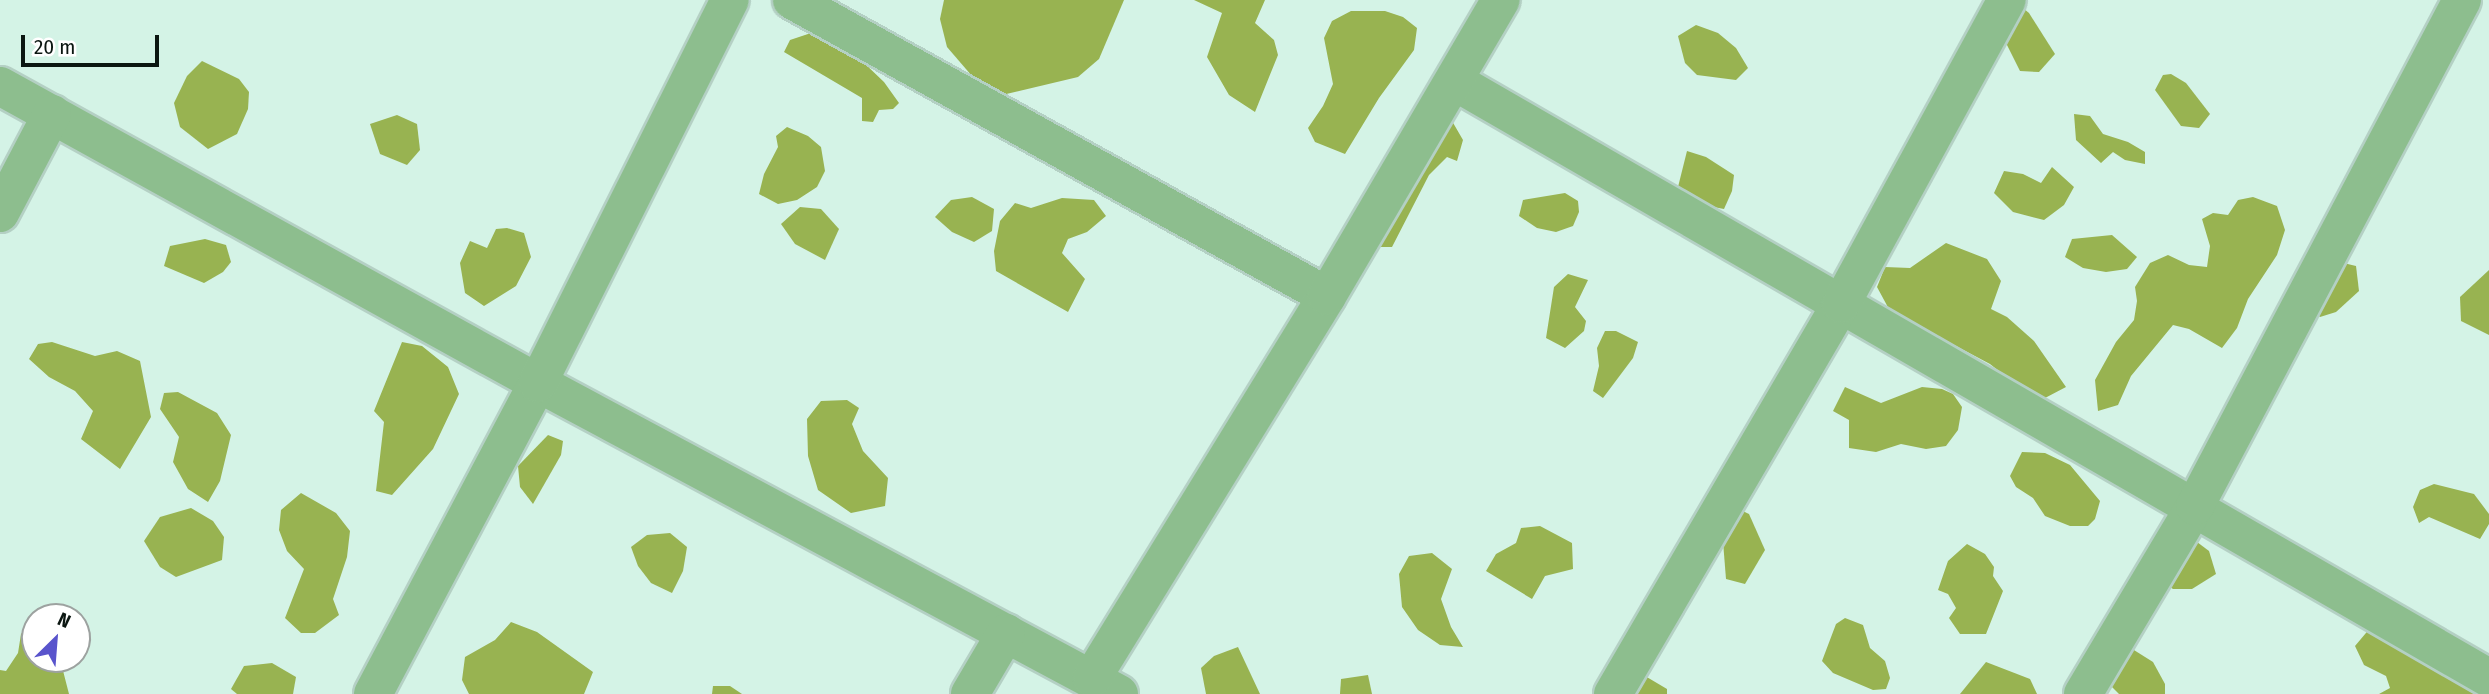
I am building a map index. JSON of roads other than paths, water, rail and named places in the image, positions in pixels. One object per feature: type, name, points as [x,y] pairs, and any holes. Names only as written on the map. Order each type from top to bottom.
[{"type":"street","points":[[373,694],[538,383],[730,0]]},
{"type":"street","points":[[792,0],[1326,296]]},
{"type":"street","points":[[0,86],[538,383],[1106,686],[1326,296],[1501,0]]},
{"type":"street","points":[[1613,694],[1841,304],[2007,0]]},
{"type":"street","points":[[2083,694],[2194,506],[2462,0]]},
{"type":"street","points":[[1454,81],[2489,678]]},
{"type":"street","points":[[0,213],[52,114]]},
{"type":"street","points":[[970,694],[1006,633]]}]
